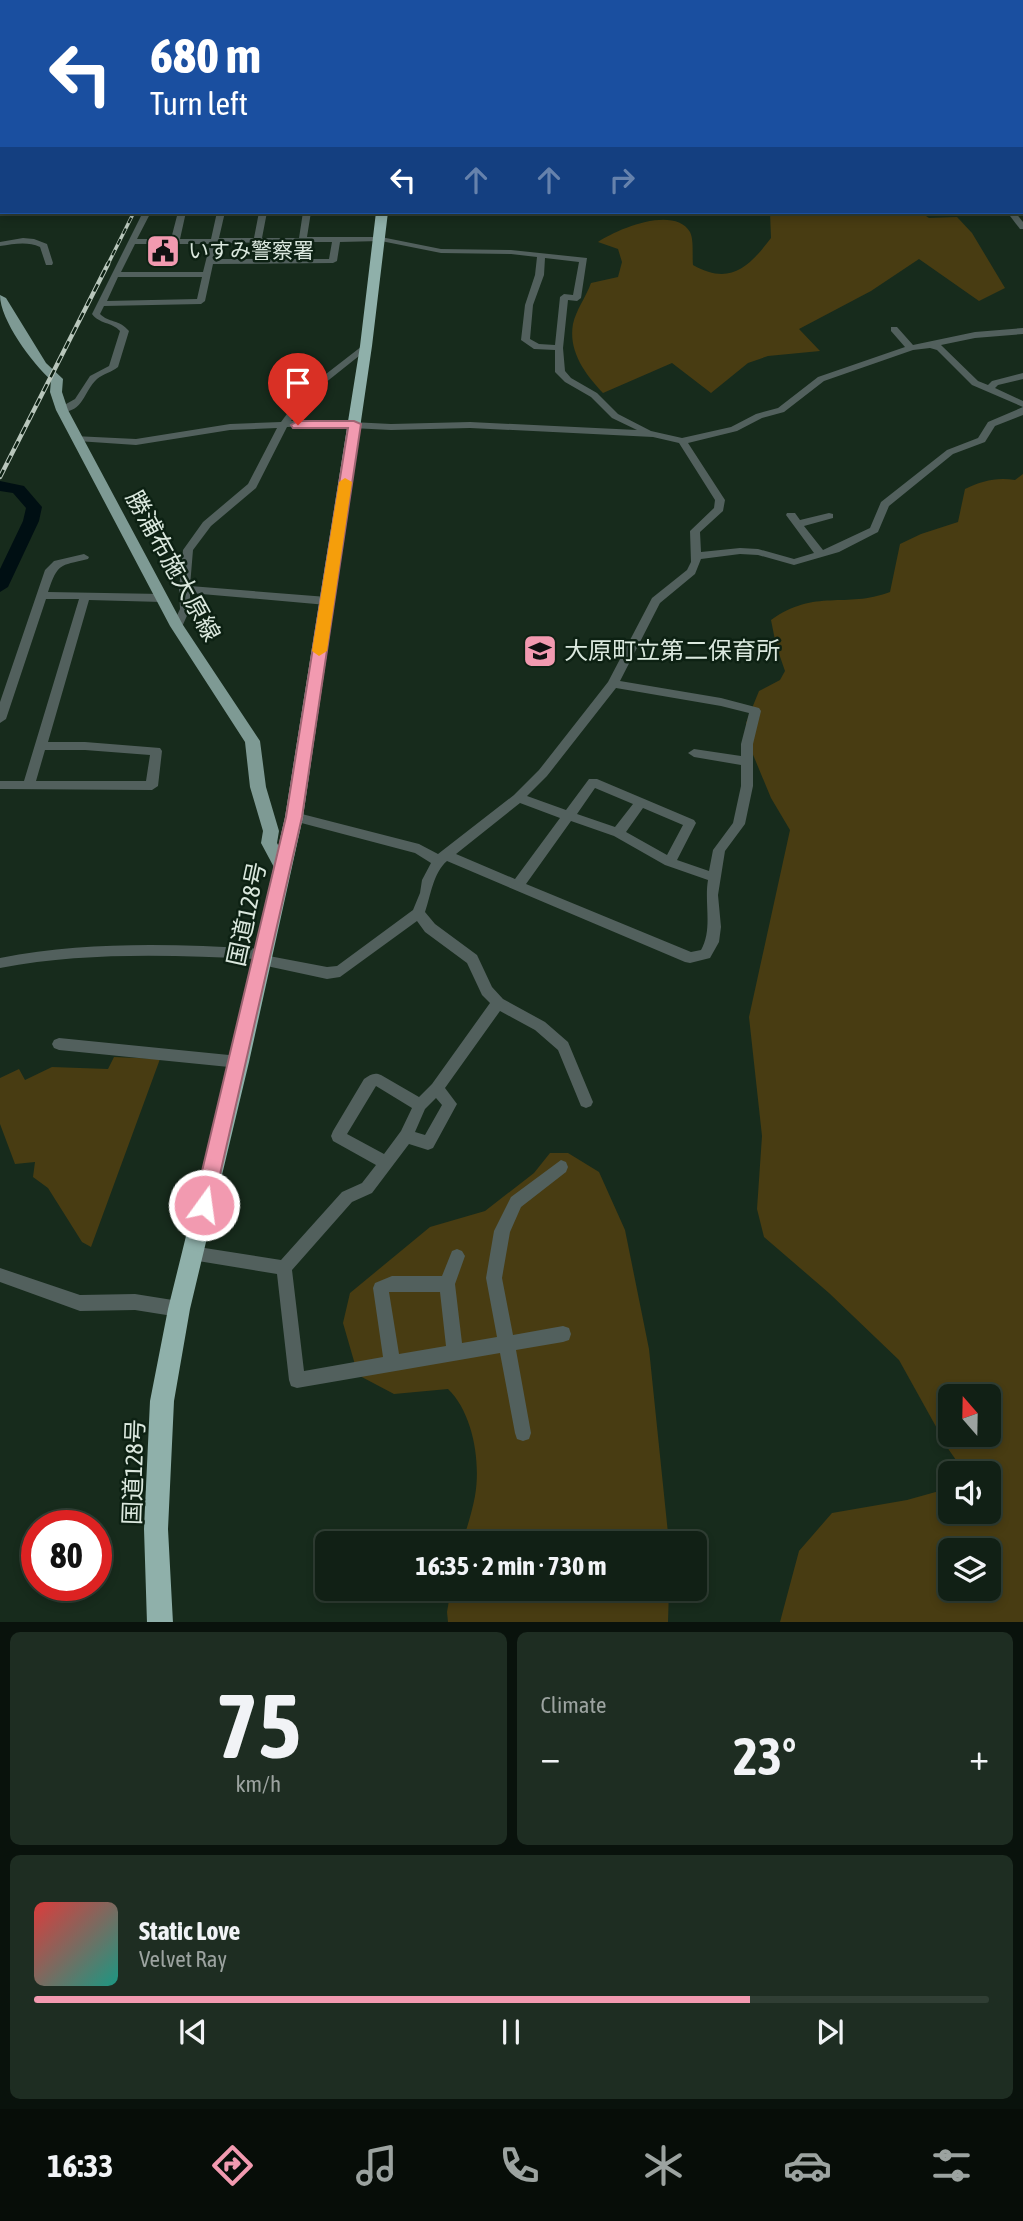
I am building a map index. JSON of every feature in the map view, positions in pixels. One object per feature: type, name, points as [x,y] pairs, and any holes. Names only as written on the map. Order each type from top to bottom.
[{"type":"highway","name":"国道128号","points":[[160,1622],[156,1529],[162,1401],[179,1310],[294,817],[366,346],[382,214]]},
{"type":"main road","name":"勝浦布施大原線","points":[[2,305],[41,365],[57,379],[62,410],[177,626],[251,741],[258,788],[271,831],[269,843],[282,867]]},
{"type":"street","points":[[62,410],[79,401],[93,378],[113,367],[125,331],[118,324],[100,320],[96,314],[146,214]]},
{"type":"street","points":[[175,242],[182,214]]},
{"type":"street","points":[[101,304],[201,301],[221,214]]},
{"type":"street","points":[[258,240],[263,214]]},
{"type":"street","points":[[303,240],[307,214]]},
{"type":"street","points":[[132,242],[381,239],[441,251],[541,255],[584,260],[578,298],[564,297],[559,348],[560,372],[568,380],[594,395],[615,416],[653,434]]},
{"type":"street","points":[[0,244],[22,240],[39,242],[44,246],[49,263]]},
{"type":"street","points":[[209,262],[333,261],[336,240]]},
{"type":"street","points":[[541,255],[539,281],[529,306],[530,319],[525,340],[537,347],[559,348]]},
{"type":"street","points":[[116,275],[207,274]]},
{"type":"street","points":[[894,329],[911,348]]},
{"type":"street","points":[[77,438],[136,442],[230,427],[354,424],[470,425],[653,434],[682,441],[734,429],[759,416],[781,410],[821,379],[911,348],[975,335],[1023,331]]},
{"type":"street","points":[[930,345],[940,348],[966,377],[988,390],[1023,404]]},
{"type":"street","points":[[177,626],[185,609],[188,550],[207,524],[251,486],[283,426],[307,393],[366,346]]},
{"type":"street","points":[[988,390],[995,383],[1023,376]]},
{"type":"street","points":[[696,555],[758,552],[794,562],[821,555],[864,537],[874,530],[885,504],[950,452],[982,440],[991,424],[1023,410]]},
{"type":"street","points":[[0,963],[66,952],[141,950],[263,957],[327,973],[340,971],[418,913],[428,880],[441,858],[518,798],[543,773],[613,684],[656,601],[691,572],[696,555],[695,531],[719,509],[720,500],[682,441]]},
{"type":"street","points":[[795,519],[829,516]]},
{"type":"street","points":[[795,519],[821,555]]},
{"type":"street","points":[[0,719],[50,570],[58,564],[84,557]]},
{"type":"street","points":[[184,589],[327,601]]},
{"type":"street","points":[[42,595],[162,598]]},
{"type":"street","points":[[29,785],[85,596]]},
{"type":"street","points":[[294,817],[419,849],[518,885],[691,958],[705,954],[712,942],[713,877],[719,850],[739,824],[747,786],[747,744],[755,711],[721,702],[613,684]]},
{"type":"street","points":[[0,785],[152,786],[156,751],[40,746]]},
{"type":"street","points":[[694,753],[746,761]]},
{"type":"street","points":[[518,885],[593,782],[690,823],[669,862]]},
{"type":"street","points":[[518,798],[571,814],[618,833],[669,862],[713,877]]},
{"type":"street","points":[[618,833],[641,802]]},
{"type":"street","points":[[418,913],[430,928],[472,959],[487,991],[498,1003],[540,1026],[563,1046],[586,1102]]},
{"type":"street","points":[[498,1003],[437,1088],[420,1105],[406,1136],[367,1188],[347,1197],[284,1268],[297,1380],[563,1334]]},
{"type":"street","points":[[59,1044],[239,1062]]},
{"type":"street","points":[[386,1163],[338,1136],[369,1083],[376,1079],[420,1105]]},
{"type":"street","points":[[406,1136],[428,1143],[450,1104],[437,1088]]},
{"type":"street","points":[[523,1433],[494,1278],[502,1231],[516,1202],[561,1167]]},
{"type":"street","points":[[192,1253],[284,1268]]},
{"type":"street","points":[[455,1352],[447,1284],[457,1256]]},
{"type":"street","points":[[0,1275],[80,1303],[135,1301],[179,1310]]},
{"type":"street","points":[[392,1363],[382,1288],[392,1284],[447,1284]]},
{"type":"shaded area","points":[[770,214],[923,214],[929,218],[957,217],[972,233],[1005,288],[979,301],[919,259],[871,291],[799,329],[820,351],[768,356],[748,363],[711,393],[672,363],[603,393],[590,379],[573,344],[574,319],[591,283],[618,277],[622,262],[618,249],[598,242],[631,226],[672,220],[682,224],[690,232],[693,265],[718,274],[738,270],[746,265],[771,238]]},
{"type":"shaded area","points":[[1023,474],[1023,1622],[780,1622],[799,1551],[832,1513],[907,1500],[938,1491],[938,1524],[1001,1524],[1001,1461],[957,1461],[947,1447],[1001,1447],[1001,1384],[938,1384],[938,1430],[899,1360],[829,1293],[764,1237],[757,1209],[762,1136],[749,1017],[790,830],[771,798],[749,745],[746,723],[759,691],[780,680],[785,671],[771,620],[802,605],[874,597],[890,592],[900,544],[958,522],[965,489],[989,480],[1015,480]]},
{"type":"shaded area","points":[[114,1057],[160,1059],[91,1247],[82,1242],[48,1188],[33,1177],[35,1162],[15,1164],[0,1124],[0,1078],[19,1069],[25,1080],[52,1067],[108,1069]]},
{"type":"shaded area","points":[[550,1153],[568,1153],[599,1172],[625,1230],[649,1349],[668,1531],[466,1531],[475,1496],[477,1468],[469,1424],[457,1399],[448,1389],[394,1394],[358,1375],[343,1323],[350,1293],[430,1227],[485,1211],[534,1173]]},
{"type":"shaded area","points":[[449,1601],[669,1601],[668,1622],[448,1622]]},
{"type":"waterway","points":[[0,486],[18,489],[34,507],[31,521],[0,587]]},
{"type":"railway","points":[[108,264],[133,214]]},
{"type":"railway","points":[[0,477],[108,264]]},
{"type":"slow traffic","points":[[319,651],[345,482]]},
{"type":"place","name":"いすみ警察署","points":[[163,251]]},
{"type":"place","name":"大原町立第二保育所","points":[[540,651]]},
{"type":"route","points":[[204,1205],[294,817],[354,424],[298,425]]}]
